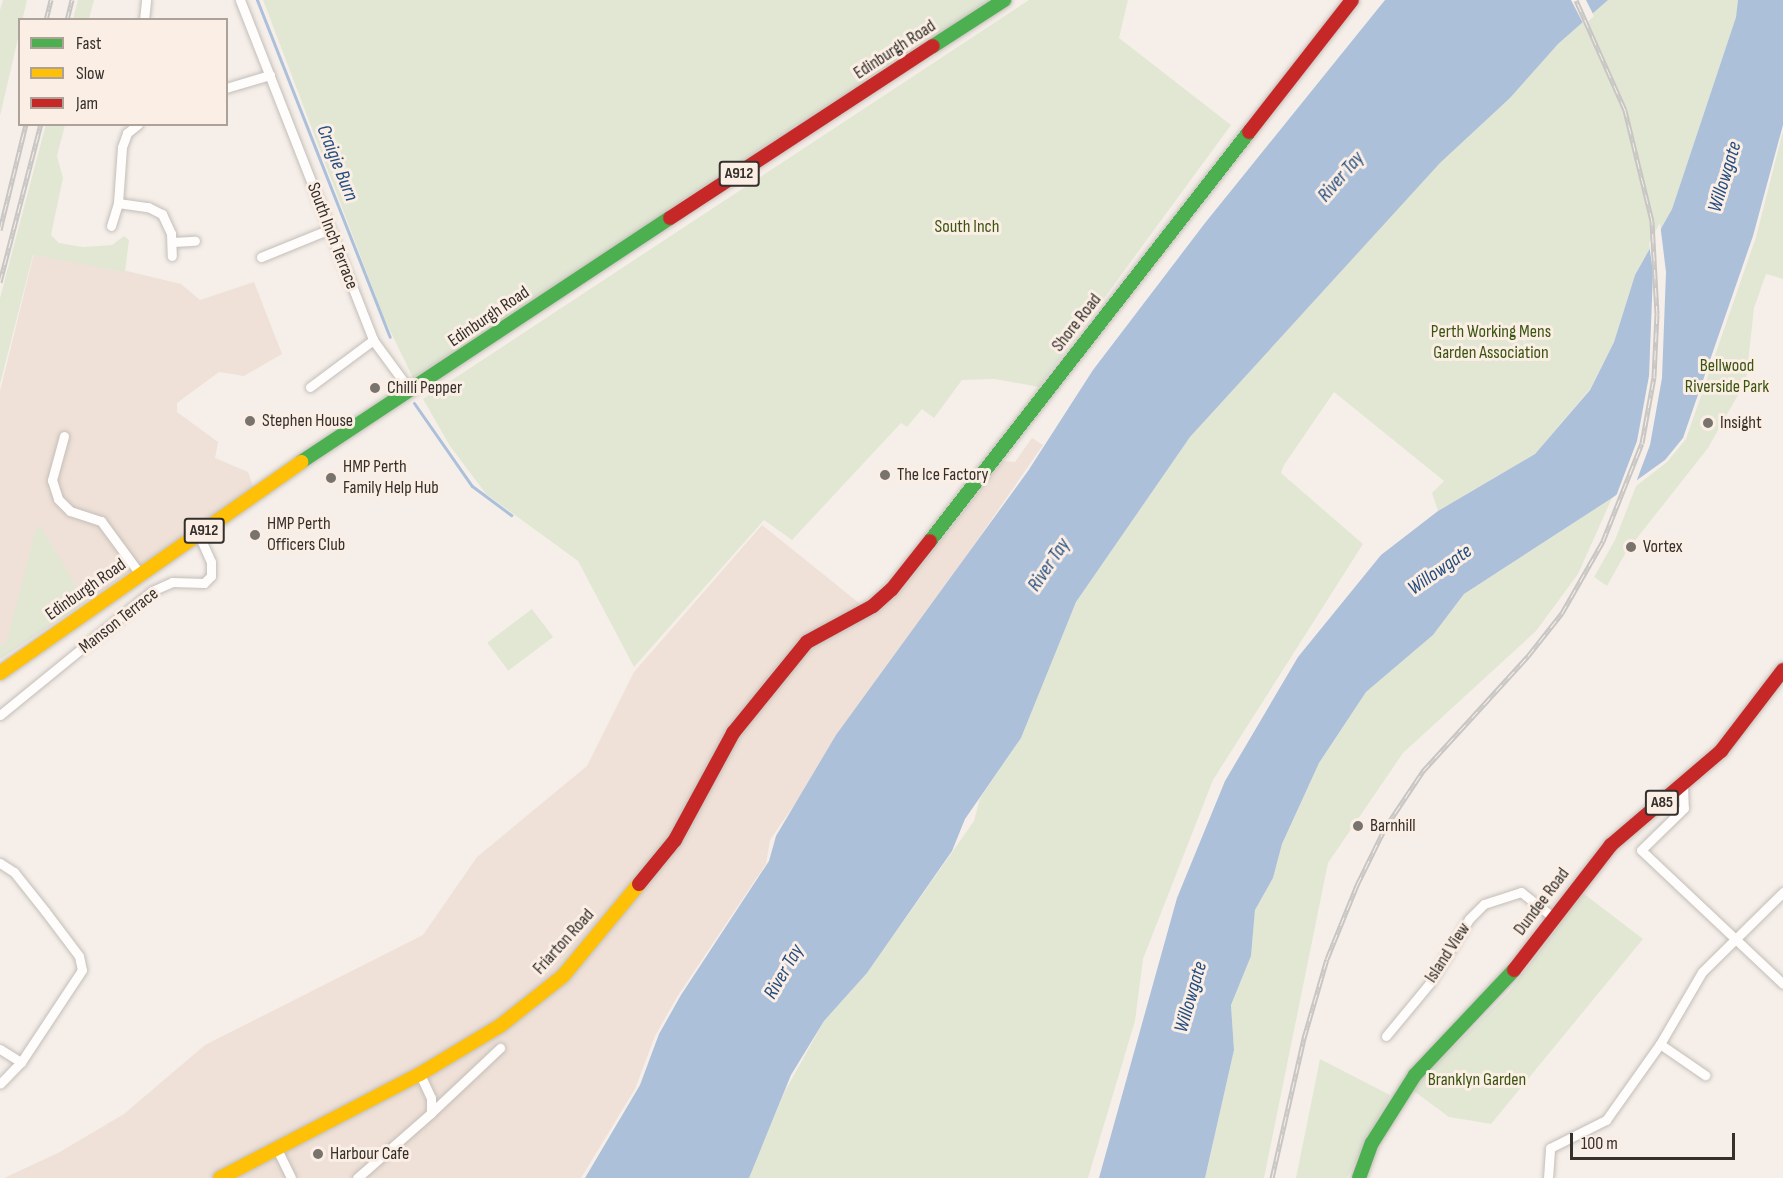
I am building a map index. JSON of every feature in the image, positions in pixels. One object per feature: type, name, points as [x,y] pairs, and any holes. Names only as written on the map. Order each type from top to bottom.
[{"type":"main road","name":"Edinburgh Road","points":[[0,673],[409,389],[1004,0]]},
{"type":"main road","name":"Shore Road","points":[[807,642],[873,606],[892,590],[1352,0]]},
{"type":"main road","name":"Friarton Road","points":[[220,1178],[420,1074],[500,1026],[563,976],[675,840],[733,733],[807,642]]},
{"type":"main road","name":"Dundee Road","points":[[1359,1178],[1372,1143],[1415,1075],[1500,988],[1611,845],[1683,785],[1733,736],[1783,669]]},
{"type":"street","points":[[144,18],[146,0]]},
{"type":"street","name":"South Inch Terrace","points":[[240,0],[373,339],[409,389]]},
{"type":"street","points":[[228,87],[270,75]]},
{"type":"street","points":[[111,226],[118,203],[122,147],[127,134],[136,126]]},
{"type":"street","points":[[118,203],[158,211],[167,220],[173,242],[172,256]]},
{"type":"street","points":[[261,257],[330,229]]},
{"type":"street","points":[[173,242],[195,241]]},
{"type":"street","points":[[310,387],[373,339]]},
{"type":"street","points":[[64,436],[52,480],[57,499],[70,511],[101,521],[140,574]]},
{"type":"street","name":"Manson Terrace","points":[[0,715],[152,591],[172,582],[204,583],[211,576],[211,562],[199,535]]},
{"type":"street","points":[[1683,785],[1684,808],[1641,850],[1783,984]]},
{"type":"street","points":[[0,863],[14,872],[52,920],[79,956],[82,970],[21,1062],[0,1084]]},
{"type":"street","name":"Island View","points":[[1386,1036],[1430,984],[1469,919],[1484,904],[1521,892],[1554,918]]},
{"type":"street","points":[[1548,1178],[1550,1148],[1606,1120],[1660,1044],[1702,972],[1783,892]]},
{"type":"street","points":[[1660,1044],[1705,1075]]},
{"type":"street","points":[[357,1178],[500,1048]]},
{"type":"street","points":[[0,1049],[21,1062]]},
{"type":"street","points":[[420,1074],[431,1098],[431,1113]]},
{"type":"street","points":[[276,1147],[291,1178]]},
{"type":"shaded area","points":[[35,249],[181,284],[200,300],[254,282],[282,354],[244,376],[219,372],[177,403],[177,412],[218,442],[215,458],[248,472],[254,489],[0,659],[0,391]]},
{"type":"shaded area","points":[[1032,438],[1043,445],[770,840],[766,864],[677,997],[655,1036],[635,1089],[581,1178],[4,1178],[58,1153],[124,1114],[205,1045],[423,935],[477,857],[587,766],[634,672],[762,525],[874,615],[906,585],[1003,461],[1015,462]]},
{"type":"green space","points":[[3,0],[27,0],[23,18],[18,18],[18,39],[0,116],[0,10]]},
{"type":"green space","points":[[78,0],[94,0],[89,18],[73,18]]},
{"type":"green space","points":[[263,0],[1003,0],[413,378],[384,318]]},
{"type":"green space","name":"South Inch","points":[[1029,0],[1128,0],[1119,38],[1231,125],[1039,387],[995,379],[962,380],[934,418],[922,409],[907,427],[901,423],[792,540],[764,520],[634,667],[578,561],[486,494],[450,446],[423,399]]},
{"type":"green space","name":"Perth Working Mens Garden Association","points":[[1608,0],[1738,0],[1736,17],[1672,209],[1635,275],[1614,342],[1590,389],[1535,454],[1438,511],[1432,493],[1444,481],[1334,392],[1284,465],[1281,473],[1363,544],[1213,780],[1143,959],[1135,1021],[1088,1178],[748,1178],[785,1091],[824,1021],[867,973],[974,821],[980,798],[1021,738],[1076,602],[1190,437],[1440,163],[1510,98],[1558,44]]},
{"type":"green space","points":[[45,126],[65,126],[57,156],[63,178],[51,235],[59,243],[83,247],[112,245],[124,236],[129,240],[125,272],[33,255],[0,384],[0,298]]},
{"type":"green space","name":"Bellwood Riverside Park","points":[[1783,131],[1783,279],[1766,274],[1754,308],[1746,381],[1708,448],[1626,552],[1607,586],[1594,577],[1615,540],[1636,486],[1667,462],[1686,439],[1756,237]]},
{"type":"green space","points":[[1612,498],[1578,574],[1536,631],[1403,753],[1328,863],[1264,1178],[1205,1178],[1234,1050],[1231,1005],[1251,956],[1255,910],[1273,878],[1282,844],[1319,763],[1366,692],[1433,635],[1464,594]]},
{"type":"green space","points":[[40,525],[86,602],[0,659],[0,646],[7,642],[35,532]]},
{"type":"green space","points":[[532,609],[553,637],[508,671],[487,643]]},
{"type":"green space","name":"Branklyn Garden","points":[[1583,893],[1643,939],[1491,1124],[1449,1117],[1411,1089],[1509,992]]},
{"type":"green space","points":[[1320,1059],[1390,1095],[1347,1178],[1296,1178]]},
{"type":"water","name":"River Tay","points":[[1385,0],[1608,0],[1558,44],[1510,98],[1440,163],[1190,437],[1076,602],[1021,738],[965,819],[952,851],[867,973],[824,1021],[791,1075],[749,1178],[585,1178],[640,1085],[659,1034],[681,995],[769,861],[776,836],[836,735],[1028,471],[1093,370],[1205,223]]},
{"type":"water","name":"Willowgate","points":[[1738,0],[1783,0],[1783,125],[1753,236],[1683,438],[1665,460],[1612,498],[1464,594],[1433,635],[1366,692],[1319,763],[1282,844],[1273,878],[1255,910],[1251,956],[1231,1005],[1234,1050],[1205,1178],[1099,1178],[1177,898],[1225,781],[1298,657],[1381,555],[1438,511],[1535,454],[1590,390],[1614,342],[1635,275],[1672,209],[1736,17]]},
{"type":"pier","points":[[1571,0],[1586,0],[1594,16],[1584,25]]},
{"type":"pier","points":[[1660,223],[1666,272],[1662,378],[1650,445],[1635,485],[1615,499],[1637,441],[1649,376],[1653,273],[1649,243]]},
{"type":"waterway","name":"Craigie Burn","points":[[257,0],[390,337]]},
{"type":"waterway","name":"Craigie Burn","points":[[414,403],[472,486],[511,515]]},
{"type":"railway","points":[[46,18],[51,0]]},
{"type":"railway","points":[[68,18],[72,0]]},
{"type":"railway","points":[[1272,1178],[1304,1038],[1327,959],[1357,885],[1385,828],[1423,771],[1528,656],[1562,613],[1603,541],[1642,443],[1654,377],[1657,314],[1652,221],[1625,110],[1576,0]]},
{"type":"railway","points":[[0,230],[26,126]]},
{"type":"railway","points":[[0,282],[40,126]]},
{"type":"traffic: fast","points":[[933,46],[1004,0]]},
{"type":"traffic: fast","points":[[930,541],[1249,132]]},
{"type":"traffic: fast","points":[[301,462],[670,218]]},
{"type":"traffic: fast","points":[[1359,1178],[1372,1143],[1415,1075],[1514,970]]},
{"type":"traffic: slow","points":[[0,673],[301,462]]},
{"type":"traffic: slow","points":[[220,1178],[420,1074],[500,1026],[563,976],[639,884]]},
{"type":"traffic: jam","points":[[1249,132],[1352,0]]},
{"type":"traffic: jam","points":[[670,218],[933,46]]},
{"type":"traffic: jam","points":[[639,884],[675,840],[733,733],[807,642],[873,606],[892,589],[930,541]]},
{"type":"traffic: jam","points":[[1514,970],[1611,845],[1721,751],[1783,670]]},
{"type":"place","name":"Chilli Pepper","points":[[375,388]]},
{"type":"place","name":"Stephen House","points":[[250,421]]},
{"type":"place","name":"Insight","points":[[1708,423]]},
{"type":"place","name":"The Ice Factory","points":[[885,475]]},
{"type":"place","name":"HMP Perth Family Help Hub","points":[[331,478]]},
{"type":"place","name":"HMP Perth Officers Club","points":[[255,535]]},
{"type":"place","name":"Vortex","points":[[1631,547]]},
{"type":"place","name":"Barnhill","points":[[1358,826]]},
{"type":"place","name":"Harbour Cafe","points":[[318,1154]]}]
